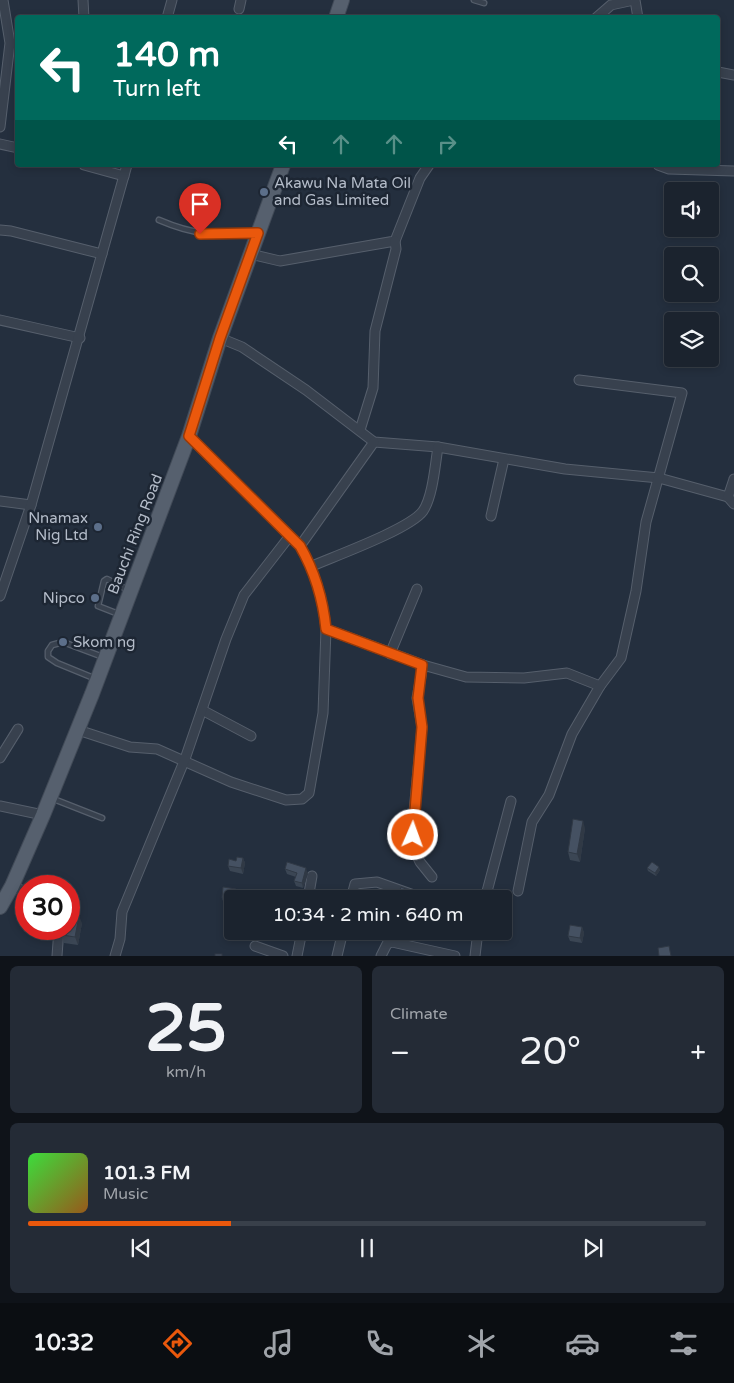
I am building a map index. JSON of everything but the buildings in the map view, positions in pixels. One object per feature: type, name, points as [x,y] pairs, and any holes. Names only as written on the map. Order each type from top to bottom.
[{"type":"main road","name":"Bauchi Ring Road","points":[[0,907],[12,886],[43,815],[98,680],[189,436],[220,338],[282,167]]},
{"type":"street","points":[[0,127],[10,43],[3,0]]},
{"type":"street","points":[[83,0],[84,15]]},
{"type":"street","points":[[168,15],[172,0]]},
{"type":"street","points":[[599,15],[611,5],[634,0],[637,15]]},
{"type":"street","points":[[720,72],[734,75]]},
{"type":"street","points":[[0,144],[15,147]]},
{"type":"street","points":[[91,167],[124,176]]},
{"type":"street","points":[[0,596],[31,505],[80,338],[126,167]]},
{"type":"street","points":[[360,430],[373,388],[375,331],[396,249],[395,241],[420,178],[428,167]]},
{"type":"street","points":[[662,167],[668,170],[734,171]]},
{"type":"street","points":[[0,230],[11,231],[102,254]]},
{"type":"street","points":[[250,254],[280,260],[395,241]]},
{"type":"street","points":[[0,320],[80,338]]},
{"type":"street","points":[[220,338],[242,347],[360,430],[374,442],[438,447],[565,469],[659,478],[731,501],[734,479]]},
{"type":"street","points":[[518,891],[532,822],[549,794],[572,734],[600,686],[621,658],[636,591],[646,522],[682,393],[579,380]]},
{"type":"street","points":[[78,730],[130,747],[157,749],[185,759],[232,782],[286,800],[302,798],[309,793],[323,712],[326,629],[323,606],[312,566],[300,546],[189,436]]},
{"type":"street","points":[[300,546],[374,442]]},
{"type":"street","points":[[312,566],[402,526],[422,511],[432,485],[438,447]]},
{"type":"street","points":[[491,516],[504,459]]},
{"type":"street","points":[[0,500],[31,505]]},
{"type":"street","points":[[114,956],[120,939],[122,912],[185,759],[226,639],[244,595],[290,537]]},
{"type":"street","points":[[390,654],[418,589]]},
{"type":"street","points":[[326,629],[422,665],[466,676],[524,678],[567,673],[600,686]]},
{"type":"street","points":[[422,665],[418,698],[422,727],[413,822],[413,847],[420,862],[432,877]]},
{"type":"street","points":[[202,710],[251,736]]},
{"type":"street","points":[[0,758],[18,729]]},
{"type":"street","points":[[486,890],[511,801]]},
{"type":"street","points":[[0,806],[43,815]]},
{"type":"street","points":[[310,890],[312,876]]},
{"type":"street","points":[[353,890],[355,884],[377,882],[400,890]]},
{"type":"street","points":[[56,956],[58,940]]},
{"type":"street","points":[[297,956],[300,940]]},
{"type":"street","points":[[337,956],[341,940]]},
{"type":"street","points":[[475,956],[477,940]]},
{"type":"street","points":[[381,956],[388,944],[392,942],[456,956]]},
{"type":"street","points":[[255,946],[282,956]]},
{"type":"lane","points":[[474,0],[484,3]]},
{"type":"lane","points":[[159,220],[183,230],[200,234],[258,233]]},
{"type":"lane","points":[[122,615],[98,606],[104,580],[107,579],[131,592]]},
{"type":"lane","points":[[98,680],[57,663],[48,657],[48,651],[52,645],[63,642],[106,658]]},
{"type":"lane","points":[[50,798],[102,818]]},
{"type":"place","name":"Akawu Na Mata Oil and Gas Limited","points":[[264,192]]},
{"type":"place","name":"Nnamax Nig Ltd","points":[[98,527]]},
{"type":"place","name":"Nipco","points":[[95,598]]},
{"type":"place","name":"Skom ng","points":[[63,642]]},
{"type":"route","points":[[200,234],[258,233],[220,338],[189,436],[300,546],[312,566],[323,606],[326,629],[422,665],[418,698],[422,727],[413,835]]}]
